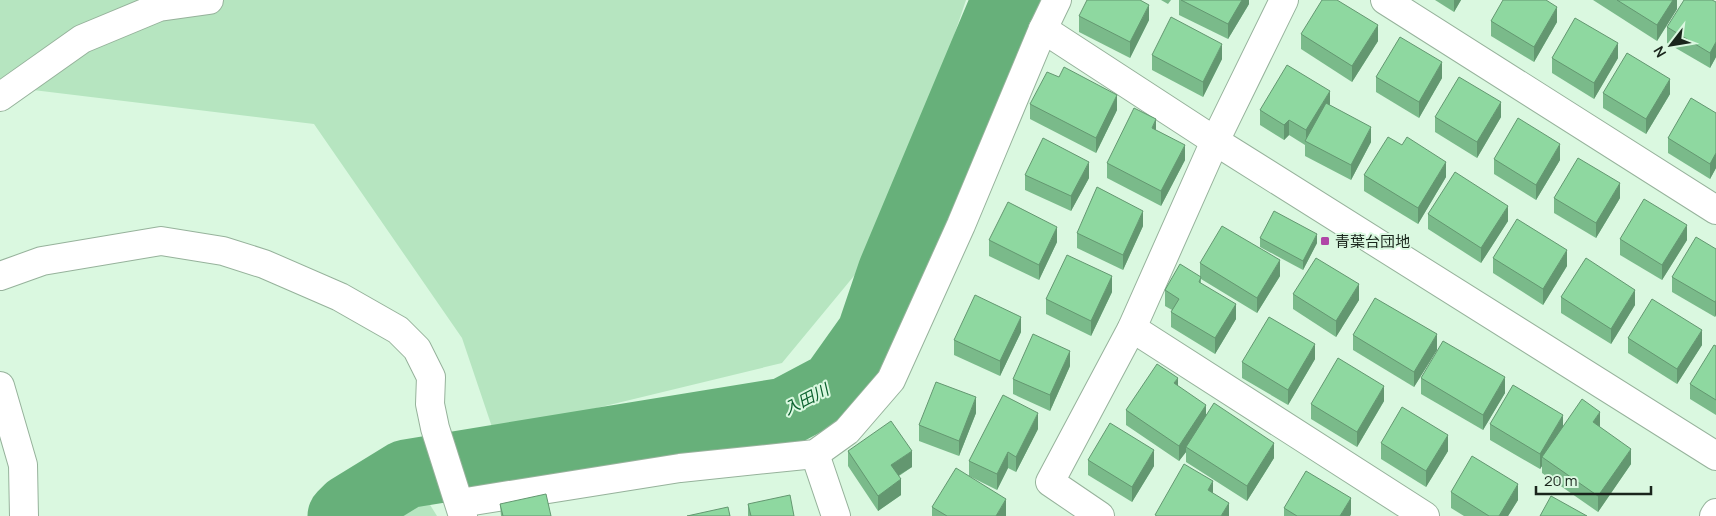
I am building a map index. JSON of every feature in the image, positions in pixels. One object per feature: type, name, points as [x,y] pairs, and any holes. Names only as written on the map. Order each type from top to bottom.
[{"type":"street","points":[[0,97],[82,39],[159,7],[209,0]]},
{"type":"street","points":[[0,276],[42,261],[162,241],[222,251],[264,264],[340,297],[398,330],[417,350],[431,377],[430,404],[435,428],[460,506],[680,468],[815,454],[847,431],[892,380],[961,225],[1042,29],[1057,0]]},
{"type":"street","points":[[1100,516],[1050,482],[1132,328],[1215,141],[1284,0]]},
{"type":"street","points":[[1385,0],[1716,210]]},
{"type":"street","points":[[1042,29],[1215,141],[1716,456]]},
{"type":"street","points":[[1132,328],[1425,516]]},
{"type":"street","points":[[0,386],[23,465],[24,516]]},
{"type":"street","points":[[815,454],[836,516]]},
{"type":"green space","points":[[0,0],[966,0],[887,236],[782,363],[494,433],[462,338],[314,124],[0,86]]},
{"type":"green space","points":[[422,492],[437,516],[403,516]]},
{"type":"building","points":[[1087,0],[1140,0],[1149,5],[1130,42],[1079,16]]},
{"type":"building","points":[[1181,0],[1242,0],[1228,24]]},
{"type":"building","points":[[1322,0],[1337,0],[1378,25],[1352,66],[1301,34]]},
{"type":"building","points":[[1503,0],[1546,0],[1557,7],[1534,47],[1491,21]]},
{"type":"building","points":[[1617,0],[1673,0],[1657,25]]},
{"type":"building","points":[[1684,0],[1712,0],[1716,2],[1716,42],[1710,53],[1667,27]]},
{"type":"building","points":[[1171,17],[1222,44],[1203,82],[1152,55]]},
{"type":"building","points":[[1575,18],[1618,43],[1594,83],[1552,58]]},
{"type":"building","points":[[1400,37],[1442,62],[1419,102],[1376,77]]},
{"type":"building","points":[[1627,53],[1670,79],[1646,119],[1603,93]]},
{"type":"building","points":[[1287,65],[1330,91],[1306,130],[1289,120],[1284,125],[1260,110]]},
{"type":"building","points":[[1064,67],[1117,95],[1096,138],[1030,104],[1047,72],[1059,77]]},
{"type":"building","points":[[1459,77],[1501,102],[1477,142],[1435,117]]},
{"type":"building","points":[[1691,98],[1716,113],[1716,153],[1710,164],[1668,138]]},
{"type":"building","points":[[1326,103],[1371,127],[1351,165],[1305,141]]},
{"type":"building","points":[[1134,108],[1156,119],[1152,128],[1185,145],[1161,191],[1107,163]]},
{"type":"building","points":[[1518,118],[1560,144],[1536,185],[1494,159]]},
{"type":"building","points":[[1388,137],[1402,145],[1407,137],[1446,162],[1418,208],[1364,175]]},
{"type":"building","points":[[1043,138],[1089,162],[1071,196],[1025,175]]},
{"type":"building","points":[[1578,158],[1620,183],[1596,223],[1554,198]]},
{"type":"building","points":[[1455,172],[1508,206],[1481,248],[1428,214]]},
{"type":"building","points":[[1097,187],[1143,211],[1123,255],[1077,233]]},
{"type":"building","points":[[1644,199],[1687,225],[1662,265],[1620,239]]},
{"type":"building","points":[[1008,202],[1057,227],[1039,265],[989,240]]},
{"type":"building","points":[[1274,211],[1317,234],[1303,261],[1260,238]]},
{"type":"building","points":[[1517,219],[1567,250],[1543,289],[1493,258]]},
{"type":"building","points":[[1222,226],[1280,260],[1257,298],[1200,263]]},
{"type":"building","points":[[1696,237],[1716,249],[1715,302],[1672,277]]},
{"type":"building","points":[[1067,255],[1112,276],[1091,321],[1046,299]]},
{"type":"building","points":[[1316,258],[1359,284],[1336,321],[1293,294]]},
{"type":"building","points":[[1586,258],[1635,290],[1611,329],[1561,297]]},
{"type":"building","points":[[1180,264],[1201,277],[1199,282],[1236,304],[1215,338],[1171,312],[1179,299],[1165,290]]},
{"type":"building","points":[[975,295],[1021,317],[1000,361],[954,340]]},
{"type":"building","points":[[1375,298],[1437,334],[1414,372],[1353,335]]},
{"type":"building","points":[[1652,299],[1702,330],[1677,369],[1628,338]]},
{"type":"building","points":[[1269,317],[1315,344],[1288,390],[1242,362]]},
{"type":"building","points":[[1033,334],[1070,351],[1050,395],[1013,379]]},
{"type":"building","points":[[1443,341],[1505,377],[1483,415],[1421,378]]},
{"type":"building","points":[[1714,345],[1716,346],[1716,400],[1690,384]]},
{"type":"building","points":[[1338,358],[1384,386],[1357,432],[1311,404]]},
{"type":"building","points":[[1157,364],[1178,378],[1174,383],[1206,405],[1179,446],[1126,410]]},
{"type":"building","points":[[936,382],[976,397],[959,441],[919,425]]},
{"type":"building","points":[[1513,385],[1563,415],[1540,454],[1490,424]]},
{"type":"building","points":[[1003,395],[1038,413],[1016,457],[1008,452],[997,474],[969,461]]},
{"type":"building","points":[[1582,399],[1600,412],[1593,422],[1631,449],[1598,496],[1542,457]]},
{"type":"building","points":[[1214,403],[1274,443],[1247,486],[1186,447]]},
{"type":"building","points":[[1402,407],[1448,435],[1426,471],[1381,443]]},
{"type":"building","points":[[891,421],[912,451],[891,465],[901,479],[878,496],[848,451]]},
{"type":"building","points":[[1110,423],[1154,450],[1132,487],[1088,460]]},
{"type":"building","points":[[1472,456],[1518,484],[1499,516],[1489,516],[1451,492]]},
{"type":"building","points":[[1184,464],[1213,481],[1208,490],[1229,503],[1221,516],[1155,515]]},
{"type":"building","points":[[956,468],[1006,499],[996,516],[947,516],[932,507]]},
{"type":"building","points":[[1306,471],[1351,498],[1340,516],[1297,516],[1284,508]]},
{"type":"building","points":[[546,494],[551,516],[503,516],[500,504]]},
{"type":"building","points":[[790,495],[794,516],[751,516],[748,504]]},
{"type":"building","points":[[1551,496],[1587,516],[1540,516]]},
{"type":"building","points":[[728,507],[730,516],[687,516]]},
{"type":"waterway","name":"入田川","points":[[342,516],[349,509],[406,474],[785,412],[834,386],[871,334],[892,272],[1006,0]]},
{"type":"place","name":"青葉台団地","points":[[1325,241]]}]
